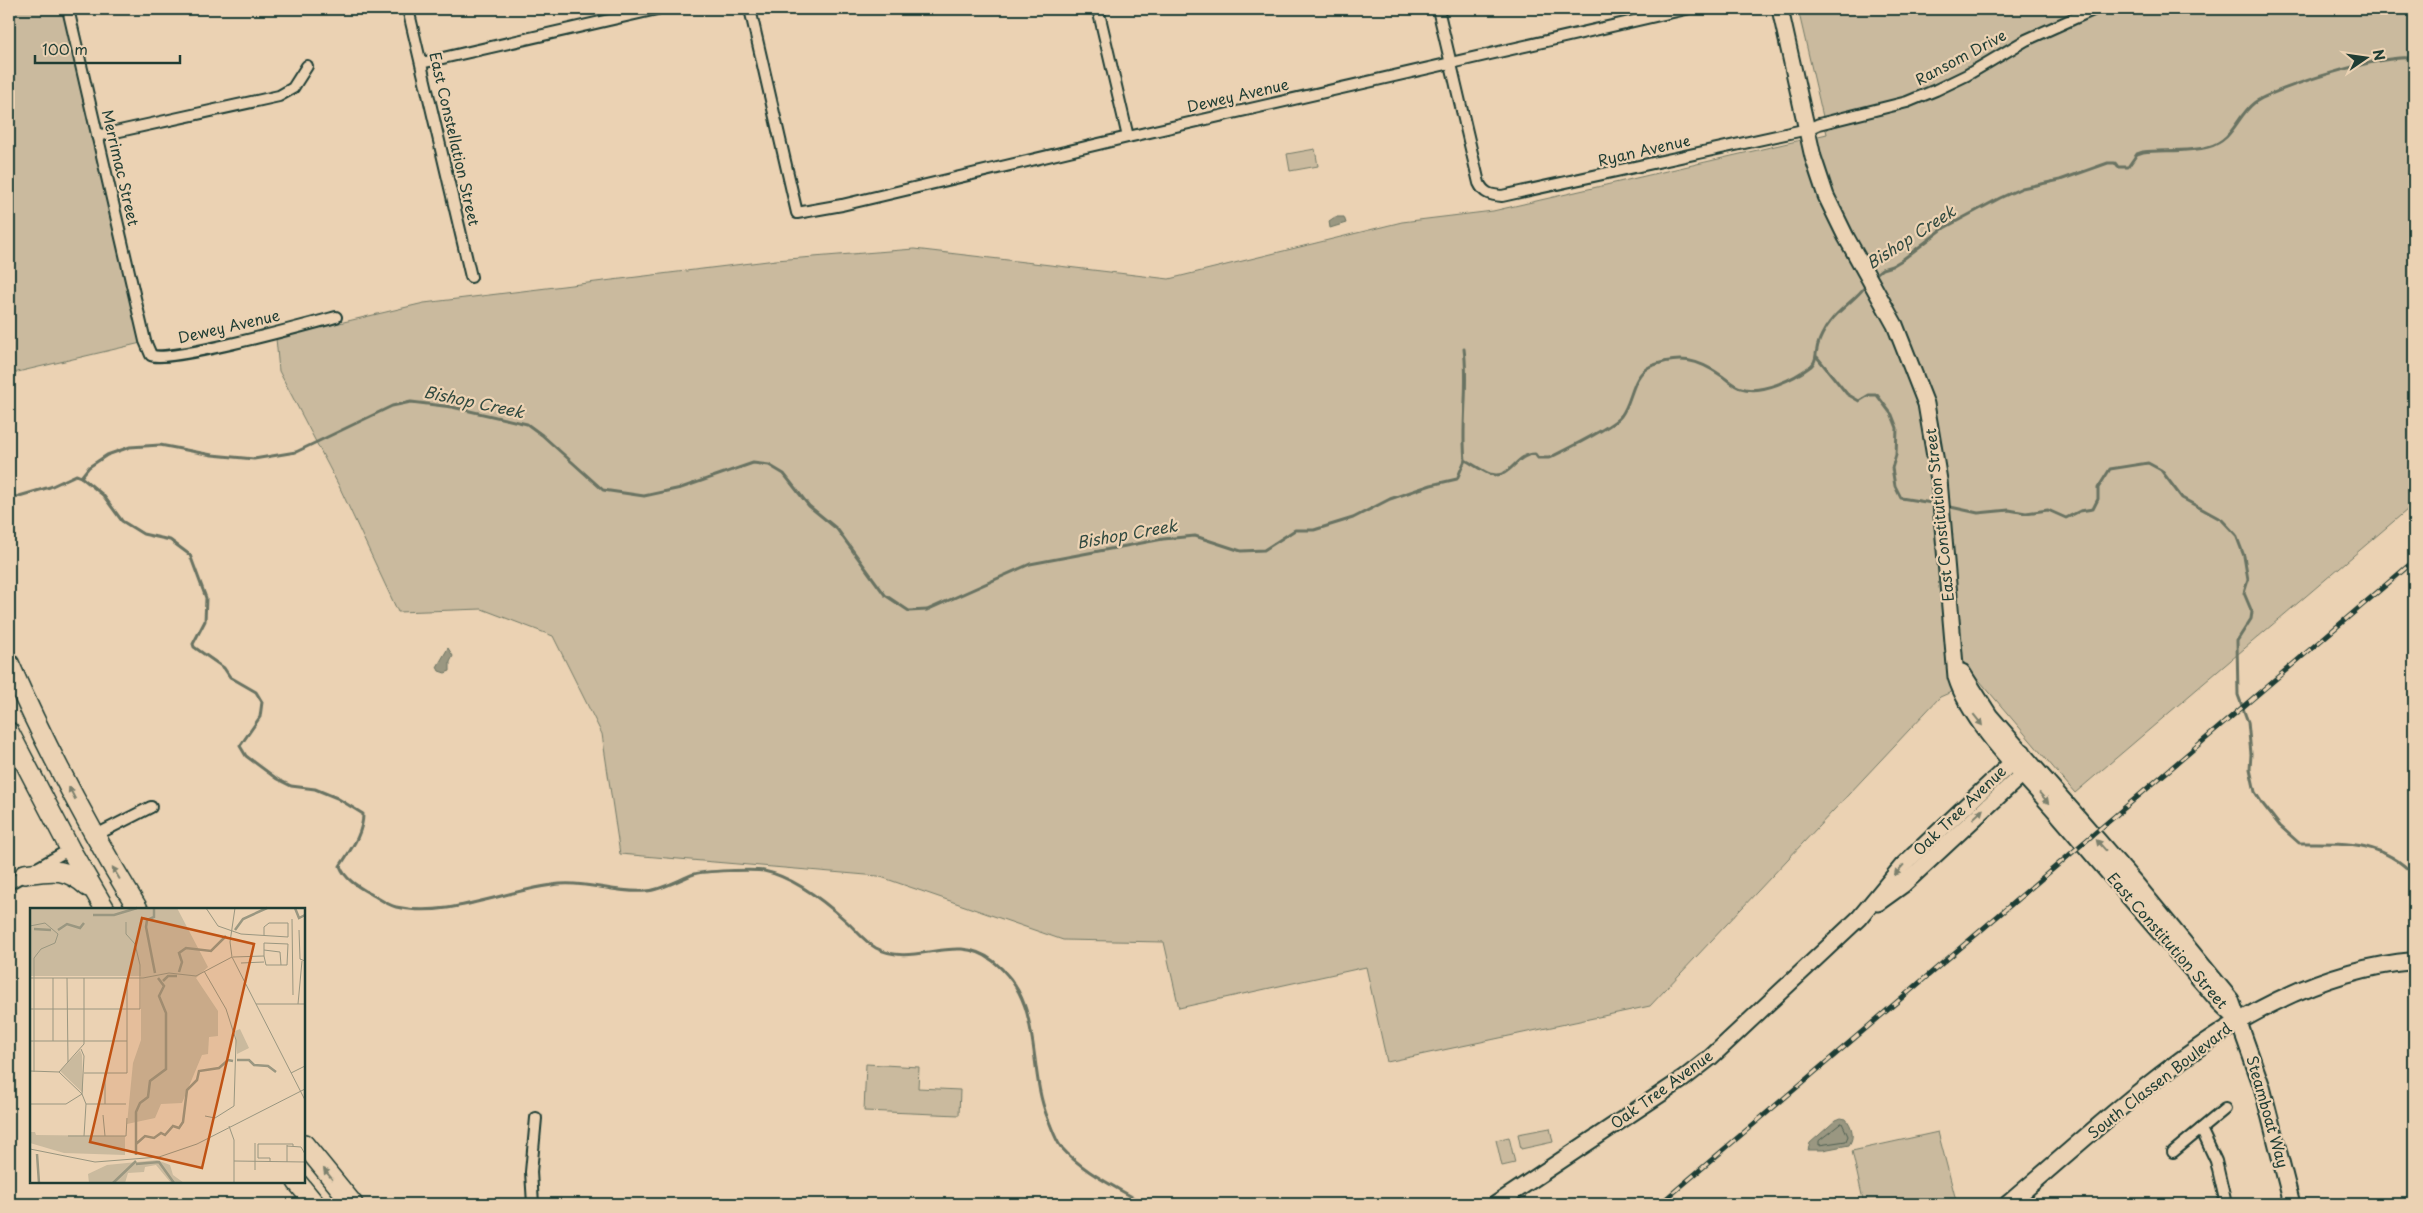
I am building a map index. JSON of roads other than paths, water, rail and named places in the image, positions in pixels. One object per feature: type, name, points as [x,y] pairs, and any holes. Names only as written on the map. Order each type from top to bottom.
[{"type":"highway","points":[[9,664],[33,719],[94,836],[137,908]]},
{"type":"highway","points":[[9,732],[100,902]]},
{"type":"highway","points":[[25,874],[64,871],[76,877],[100,902]]},
{"type":"highway","points":[[305,1145],[353,1204]]},
{"type":"highway","points":[[298,1183],[315,1204]]},
{"type":"main road","name":"East Constitution Street","points":[[1780,9],[1813,157],[1826,196],[1857,256],[1888,309],[1911,360],[1926,404],[1937,457],[1956,660],[1972,691],[2017,757],[2137,885],[2231,1000],[2238,1020]]},
{"type":"main road","name":"Oak Tree Avenue","points":[[1937,843],[2017,757]]},
{"type":"main road","name":"Oak Tree Avenue","points":[[1496,1204],[1683,1079],[1711,1057],[1859,918],[1902,866],[1937,843],[2028,769]]},
{"type":"main road","name":"South Classen Boulevard","points":[[2008,1204],[2144,1090],[2238,1020],[2296,992],[2333,978],[2391,963],[2414,960]]},
{"type":"main road","name":"Steamboat Way","points":[[2238,1020],[2262,1087],[2292,1204]]},
{"type":"street","name":"Merrimac Street","points":[[68,9],[144,335]]},
{"type":"street","name":"East Constellation Street","points":[[408,9],[471,277]]},
{"type":"street","points":[[421,63],[657,9]]},
{"type":"street","name":"Dewey Avenue","points":[[750,9],[797,213],[842,205],[1128,137],[1686,9]]},
{"type":"street","points":[[1098,9],[1128,137]]},
{"type":"street","points":[[1438,9],[1451,63]]},
{"type":"street","name":"Ransom Drive","points":[[1808,129],[1819,124],[1907,102],[1936,90],[1967,75],[2026,40],[2095,9]]},
{"type":"street","name":"Ryan Avenue","points":[[1451,63],[1479,183],[1482,190],[1487,193],[1512,196],[1808,129]]},
{"type":"street","points":[[98,136],[279,96],[293,88],[307,66]]},
{"type":"street","name":"Dewey Avenue","points":[[144,335],[151,355],[159,358],[189,353],[336,317]]},
{"type":"street","points":[[94,836],[151,807]]},
{"type":"street","points":[[9,884],[70,849]]},
{"type":"street","points":[[2173,1152],[2225,1109]]},
{"type":"street","points":[[534,1204],[531,1172],[536,1118]]},
{"type":"street","points":[[2201,1130],[2216,1161],[2226,1204]]},
{"type":"water","points":[[1335,217],[1344,217],[1346,223],[1330,228],[1329,221]]},
{"type":"water","points":[[448,648],[453,656],[450,662],[450,671],[445,673],[439,671],[437,667]]},
{"type":"water","points":[[1846,1119],[1851,1128],[1852,1139],[1849,1145],[1823,1150],[1808,1150],[1810,1143],[1836,1120]]},
{"type":"waterway","name":"Bishop Creek","points":[[1872,277],[1882,269],[1902,260],[1944,228],[2022,188],[2060,180],[2108,163],[2115,163],[2118,167],[2128,167],[2137,154],[2143,152],[2193,150],[2208,147],[2224,139],[2248,109],[2266,96],[2308,80],[2359,65],[2383,60],[2414,59]]},
{"type":"waterway","name":"Bishop Creek","points":[[81,477],[89,467],[107,455],[130,447],[160,445],[212,455],[254,459],[296,452],[392,406],[411,402],[452,407],[527,424],[542,435],[603,490],[644,496],[681,488],[753,463],[769,465],[784,474],[809,506],[837,529],[885,595],[909,611],[927,610],[1030,564],[1163,539],[1195,536],[1241,551],[1264,550],[1295,530],[1314,530],[1353,518],[1390,499],[1431,485],[1457,479],[1465,460],[1490,474],[1497,475],[1508,470],[1528,455],[1535,454],[1538,458],[1549,458],[1587,439],[1616,421],[1625,410],[1636,382],[1644,370],[1661,363],[1688,360],[1713,370],[1741,388],[1749,390],[1767,388],[1787,381],[1813,364],[1819,342],[1828,325],[1867,284]]},
{"type":"waterway","points":[[1464,349],[1466,377],[1465,460]]},
{"type":"waterway","points":[[1817,357],[1847,394],[1859,401],[1869,395],[1877,395],[1892,415],[1897,428],[1896,455],[1892,468],[1895,486],[1901,498],[1938,504]]},
{"type":"waterway","points":[[1946,506],[1978,513],[2009,510],[2026,513],[2048,510],[2066,518],[2080,511],[2093,509],[2098,499],[2098,488],[2110,469],[2148,463],[2161,470],[2182,498],[2222,520],[2236,535],[2244,556],[2248,580],[2244,593],[2252,612],[2251,619],[2237,641],[2238,695],[2248,722],[2251,754],[2250,769],[2255,792],[2280,826],[2299,843],[2346,844],[2375,849],[2388,855],[2414,875]]},
{"type":"waterway","name":"Bishop Creek","points":[[9,499],[50,487],[76,475],[81,477]]},
{"type":"waterway","points":[[81,477],[103,495],[122,521],[143,534],[170,540],[190,555],[206,598],[205,621],[193,644],[194,647],[224,668],[230,677],[256,692],[262,702],[260,717],[240,746],[246,756],[277,779],[291,786],[315,789],[337,798],[363,814],[359,835],[340,866],[345,875],[356,885],[393,906],[416,910],[457,906],[519,891],[560,884],[581,884],[625,891],[646,891],[664,887],[699,873],[758,870],[775,874],[808,891],[837,913],[876,948],[905,955],[949,949],[964,949],[978,953],[993,961],[1009,977],[1020,995],[1032,1035],[1041,1098],[1059,1144],[1070,1156],[1090,1172],[1144,1204]]},
{"type":"railway","points":[[1660,1204],[2414,561]]}]
